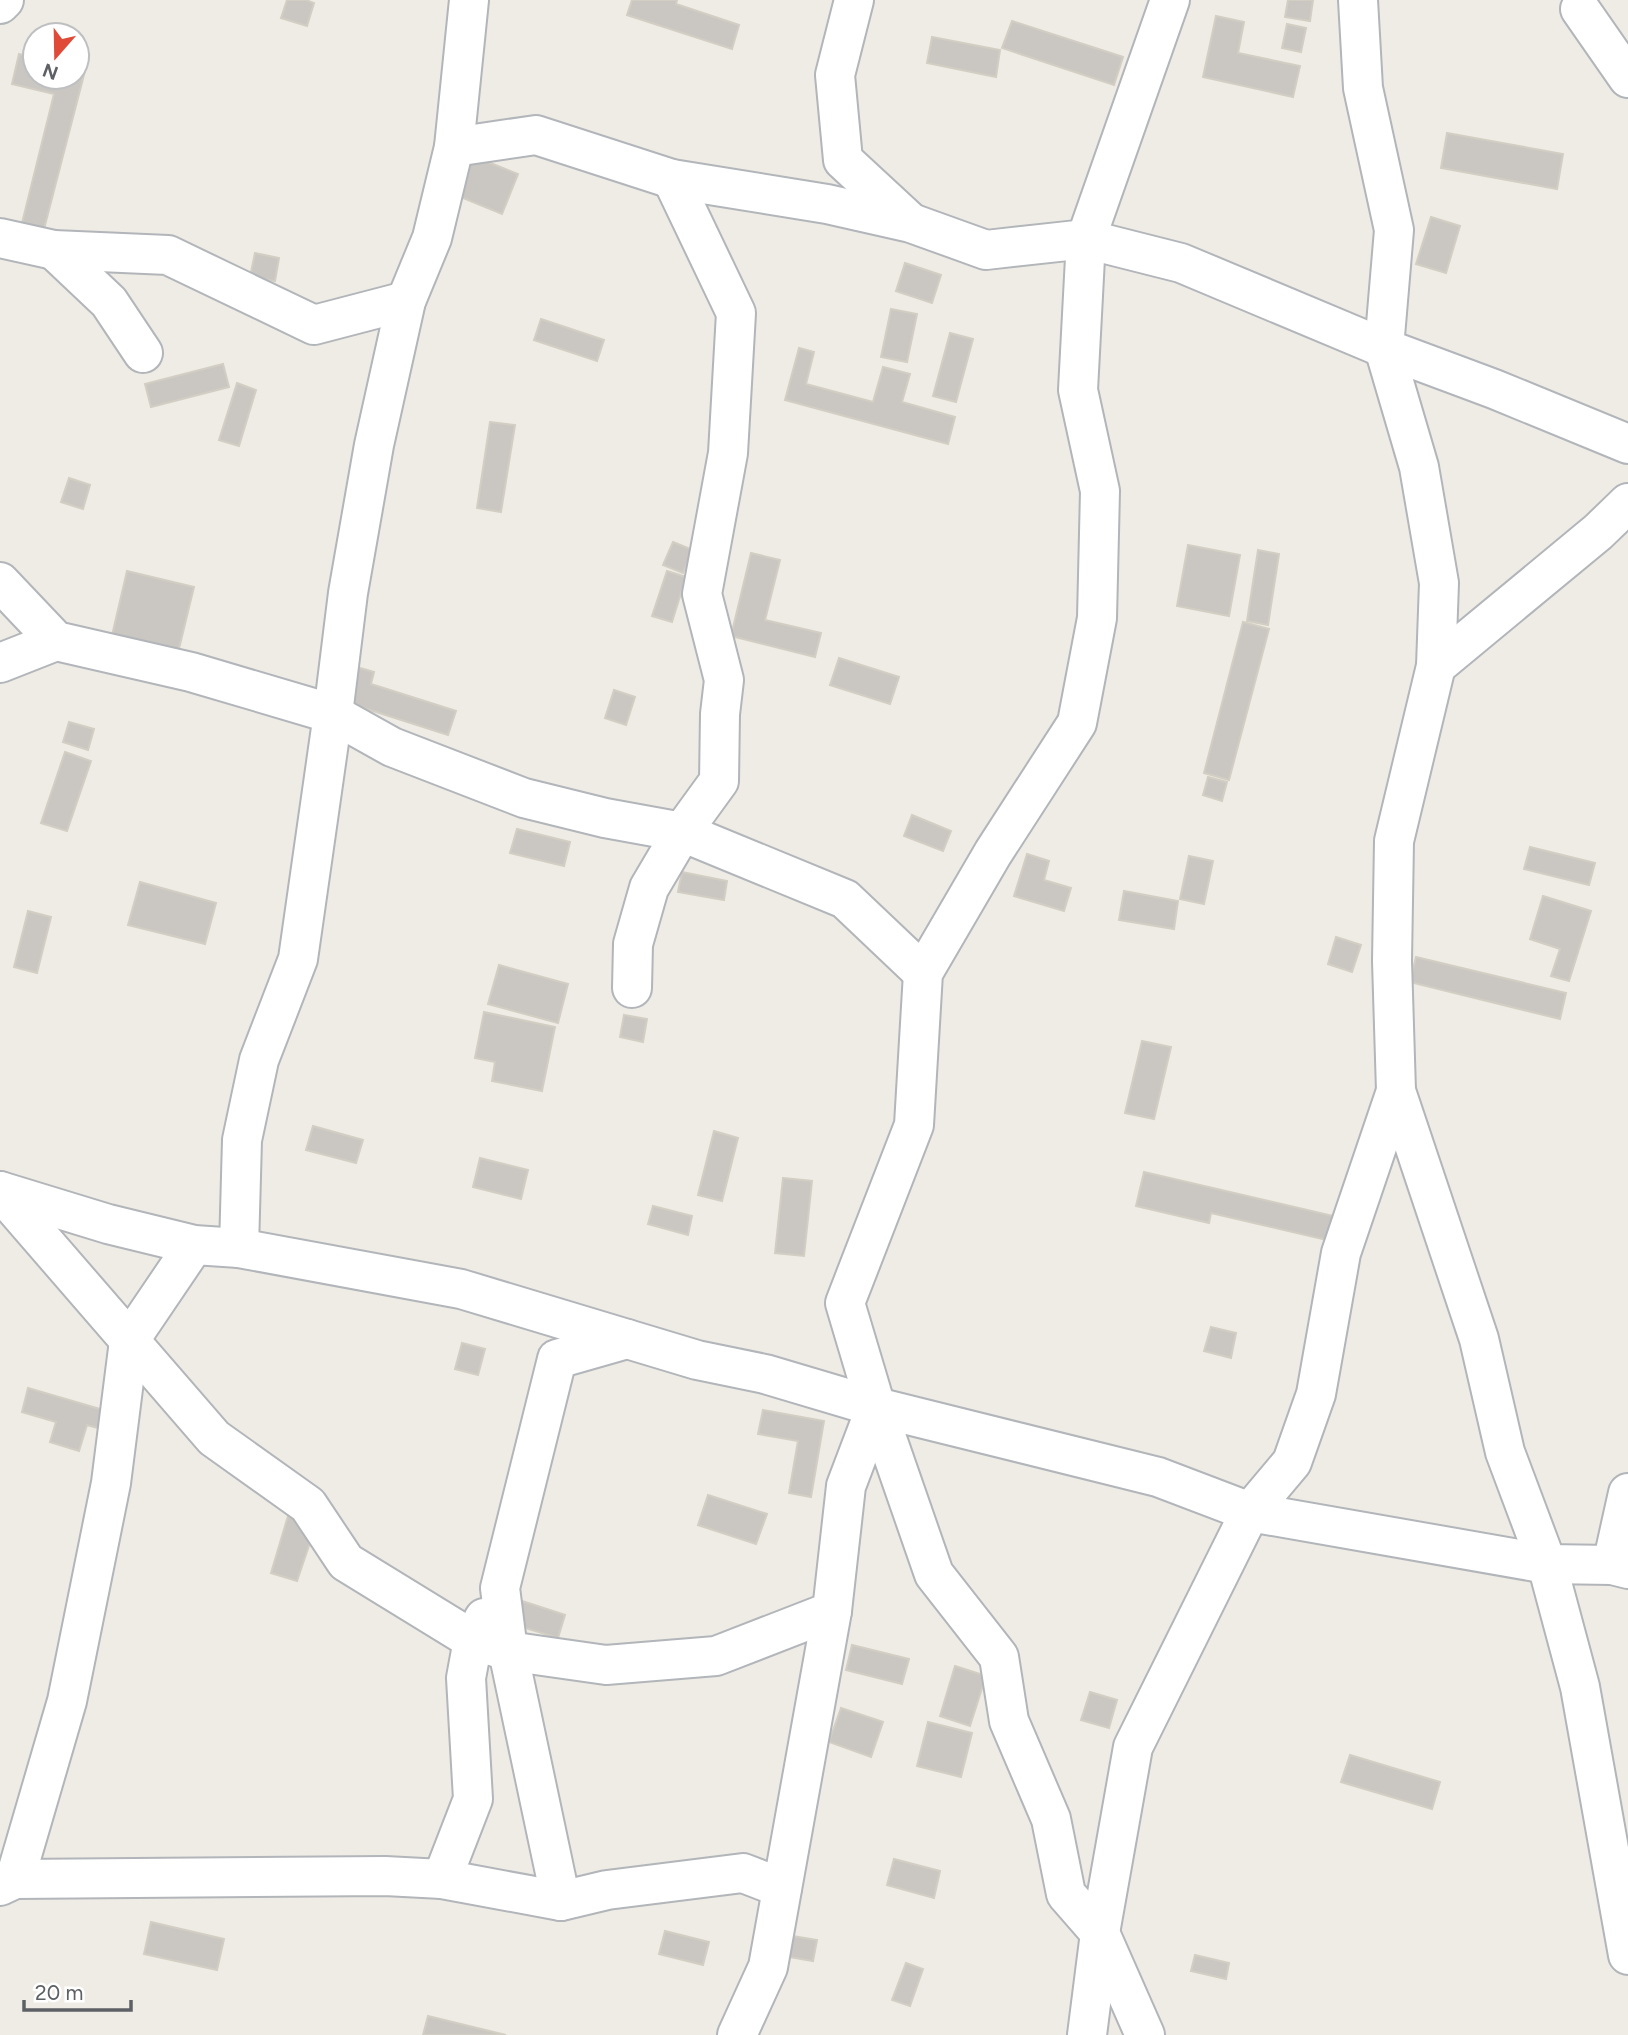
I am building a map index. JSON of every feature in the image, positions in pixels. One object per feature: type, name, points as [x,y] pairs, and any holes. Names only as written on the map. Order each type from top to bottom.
[{"type":"street","points":[[0,4],[4,0]]},
{"type":"street","points":[[239,1248],[242,1140],[258,1060],[298,960],[348,593],[374,445],[406,301],[432,238],[454,147],[469,0]]},
{"type":"street","points":[[854,0],[835,75],[843,160],[911,223]]},
{"type":"street","points":[[1145,2035],[1100,1933],[1066,1894],[1051,1819],[1009,1721],[999,1657],[934,1574],[876,1407],[845,1303],[914,1125],[923,973],[993,853],[1077,723],[1097,618],[1100,491],[1078,390],[1087,239],[1170,0]]},
{"type":"street","points":[[1357,0],[1363,88],[1394,230],[1384,348],[1419,467],[1439,583],[1436,666],[1394,841],[1392,961],[1396,1091],[1479,1339],[1505,1452],[1547,1564],[1580,1687],[1628,1955]]},
{"type":"street","points":[[1576,5],[1628,37]]},
{"type":"street","points":[[1576,5],[1628,78]]},
{"type":"street","points":[[454,147],[536,135],[672,179],[827,204],[911,223],[986,250],[1087,239],[1181,263],[1384,348],[1494,389],[1628,444]]},
{"type":"street","points":[[632,988],[633,944],[649,888],[681,832],[719,781],[720,713],[724,680],[702,594],[728,453],[736,313],[672,179]]},
{"type":"street","points":[[0,238],[54,250],[168,256],[314,325],[406,301]]},
{"type":"street","points":[[54,250],[109,302],[143,353]]},
{"type":"street","points":[[1436,666],[1598,532],[1628,503]]},
{"type":"street","points":[[0,582],[56,641],[191,672],[333,714],[392,747],[524,798],[605,818],[681,832],[845,899],[923,973]]},
{"type":"street","points":[[0,663],[56,641]]},
{"type":"street","points":[[1087,2035],[1100,1933],[1133,1747],[1250,1512],[1292,1462],[1316,1394],[1341,1253],[1396,1091]]},
{"type":"street","points":[[0,1191],[214,1438],[308,1505],[346,1562],[473,1640],[508,1651],[606,1665],[716,1656],[832,1611]]},
{"type":"street","points":[[0,1191],[108,1224],[194,1245],[239,1248],[461,1289],[697,1360],[765,1374],[876,1407],[1158,1476],[1250,1512],[1547,1564],[1620,1567],[1628,1493]]},
{"type":"street","points":[[194,1245],[130,1341],[111,1483],[67,1701],[8,1883],[385,1876],[442,1879],[561,1901],[607,1890],[743,1873],[782,1888]]},
{"type":"street","points":[[442,1879],[473,1799],[466,1678],[473,1640],[500,1588],[557,1359],[627,1339]]},
{"type":"street","points":[[737,2035],[768,1967],[832,1611],[846,1486],[876,1407]]},
{"type":"street","points":[[500,1588],[508,1651],[561,1901]]},
{"type":"building","points":[[287,0],[314,3],[307,26],[281,18]]},
{"type":"building","points":[[632,0],[677,0],[676,4],[739,25],[732,49],[627,15]]},
{"type":"building","points":[[1288,0],[1313,0],[1310,21],[1285,17]]},
{"type":"building","points":[[1216,16],[1244,22],[1238,53],[1300,66],[1293,97],[1203,77]]},
{"type":"building","points":[[1012,21],[1123,57],[1114,85],[1002,48]]},
{"type":"building","points":[[1287,24],[1306,28],[1301,52],[1282,48]]},
{"type":"building","points":[[932,37],[1000,50],[996,77],[927,63]]},
{"type":"building","points":[[19,54],[21,54],[21,86],[12,84]]},
{"type":"building","points":[[41,91],[80,91],[44,229],[22,223],[54,94]]},
{"type":"building","points":[[1447,133],[1563,154],[1557,189],[1441,168]]},
{"type":"building","points":[[473,156],[518,174],[502,214],[458,196]]},
{"type":"building","points":[[1431,217],[1460,226],[1446,273],[1416,264]]},
{"type":"building","points":[[255,253],[279,258],[275,281],[250,277]]},
{"type":"building","points":[[905,263],[941,275],[932,303],[896,291]]},
{"type":"building","points":[[891,309],[917,314],[907,362],[881,357]]},
{"type":"building","points":[[541,319],[604,340],[597,361],[534,340]]},
{"type":"building","points":[[950,333],[973,339],[956,402],[933,396]]},
{"type":"building","points":[[799,348],[814,352],[806,384],[873,402],[883,367],[910,374],[902,402],[955,417],[948,444],[785,400]]},
{"type":"building","points":[[223,364],[229,387],[151,407],[145,384]]},
{"type":"building","points":[[237,383],[256,390],[239,446],[219,440]]},
{"type":"building","points":[[490,422],[515,425],[501,512],[477,508]]},
{"type":"building","points":[[69,478],[90,485],[83,509],[61,502]]},
{"type":"building","points":[[673,542],[693,550],[683,573],[663,565]]},
{"type":"building","points":[[1188,545],[1240,555],[1229,616],[1177,606]]},
{"type":"building","points":[[1258,550],[1279,554],[1268,625],[1247,621]]},
{"type":"building","points":[[751,553],[780,560],[765,620],[821,633],[815,657],[731,636]]},
{"type":"building","points":[[127,571],[194,587],[176,661],[110,644]]},
{"type":"building","points":[[667,571],[686,577],[672,622],[652,616]]},
{"type":"building","points":[[1243,622],[1269,629],[1229,780],[1204,773]]},
{"type":"building","points":[[839,658],[899,677],[890,704],[830,685]]},
{"type":"building","points":[[353,666],[374,672],[371,684],[456,711],[448,735],[342,701]]},
{"type":"building","points":[[614,690],[635,697],[626,725],[605,718]]},
{"type":"building","points":[[69,722],[94,729],[88,750],[63,742]]},
{"type":"building","points":[[65,752],[91,761],[67,831],[41,823]]},
{"type":"building","points":[[1208,777],[1227,782],[1222,801],[1203,795]]},
{"type":"building","points":[[912,815],[951,831],[943,851],[904,836]]},
{"type":"building","points":[[517,829],[570,842],[564,866],[510,853]]},
{"type":"building","points":[[1530,847],[1595,863],[1589,885],[1524,869]]},
{"type":"building","points":[[1027,854],[1049,861],[1044,880],[1071,888],[1064,911],[1014,896]]},
{"type":"building","points":[[1189,856],[1213,861],[1204,904],[1180,899]]},
{"type":"building","points":[[682,872],[727,881],[724,900],[678,892]]},
{"type":"building","points":[[140,882],[216,903],[205,944],[128,925]]},
{"type":"building","points":[[1124,891],[1178,901],[1174,929],[1119,920]]},
{"type":"building","points":[[1543,896],[1591,911],[1569,981],[1551,976],[1560,949],[1530,939]]},
{"type":"building","points":[[28,911],[51,917],[37,973],[14,967]]},
{"type":"building","points":[[1336,937],[1361,945],[1352,972],[1328,964]]},
{"type":"building","points":[[1416,957],[1566,993],[1560,1019],[1410,982]]},
{"type":"building","points":[[499,965],[568,984],[558,1023],[488,1004]]},
{"type":"building","points":[[484,1012],[555,1027],[542,1091],[492,1081],[495,1062],[475,1058]]},
{"type":"building","points":[[624,1015],[647,1019],[643,1042],[620,1037]]},
{"type":"building","points":[[1142,1041],[1171,1047],[1154,1119],[1125,1113]]},
{"type":"building","points":[[313,1126],[363,1140],[356,1163],[306,1150]]},
{"type":"building","points":[[714,1131],[738,1138],[722,1201],[698,1195]]},
{"type":"building","points":[[480,1158],[528,1170],[521,1199],[473,1187]]},
{"type":"building","points":[[1144,1172],[1333,1216],[1327,1240],[1211,1213],[1209,1223],[1136,1206]]},
{"type":"building","points":[[783,1178],[812,1181],[804,1256],[775,1253]]},
{"type":"building","points":[[653,1206],[692,1216],[688,1235],[648,1224]]},
{"type":"building","points":[[1211,1327],[1236,1333],[1231,1358],[1204,1351]]},
{"type":"building","points":[[462,1343],[485,1349],[478,1375],[455,1369]]},
{"type":"building","points":[[28,1388],[117,1414],[112,1432],[87,1425],[79,1451],[50,1442],[56,1422],[22,1412]]},
{"type":"building","points":[[763,1410],[824,1421],[811,1497],[789,1493],[798,1441],[758,1434]]},
{"type":"building","points":[[708,1495],[767,1514],[756,1544],[698,1525]]},
{"type":"building","points":[[288,1516],[316,1525],[297,1581],[271,1573]]},
{"type":"building","points":[[516,1599],[565,1615],[558,1638],[509,1623]]},
{"type":"building","points":[[852,1645],[909,1659],[902,1684],[846,1670]]},
{"type":"building","points":[[955,1666],[986,1676],[970,1726],[940,1716]]},
{"type":"building","points":[[1090,1692],[1117,1700],[1109,1728],[1081,1720]]},
{"type":"building","points":[[841,1708],[883,1722],[871,1757],[829,1742]]},
{"type":"building","points":[[928,1722],[972,1733],[961,1777],[917,1766]]},
{"type":"building","points":[[1350,1755],[1440,1782],[1432,1809],[1341,1782]]},
{"type":"building","points":[[894,1859],[940,1871],[934,1898],[887,1885]]},
{"type":"building","points":[[151,1922],[224,1939],[217,1970],[144,1954]]},
{"type":"building","points":[[665,1931],[709,1942],[703,1965],[659,1954]]},
{"type":"building","points":[[793,1936],[817,1940],[813,1961],[789,1957]]},
{"type":"building","points":[[1195,1955],[1229,1963],[1226,1979],[1191,1971]]},
{"type":"building","points":[[906,1963],[923,1969],[910,2006],[892,2000]]},
{"type":"building","points":[[428,2016],[506,2035],[423,2035]]}]
